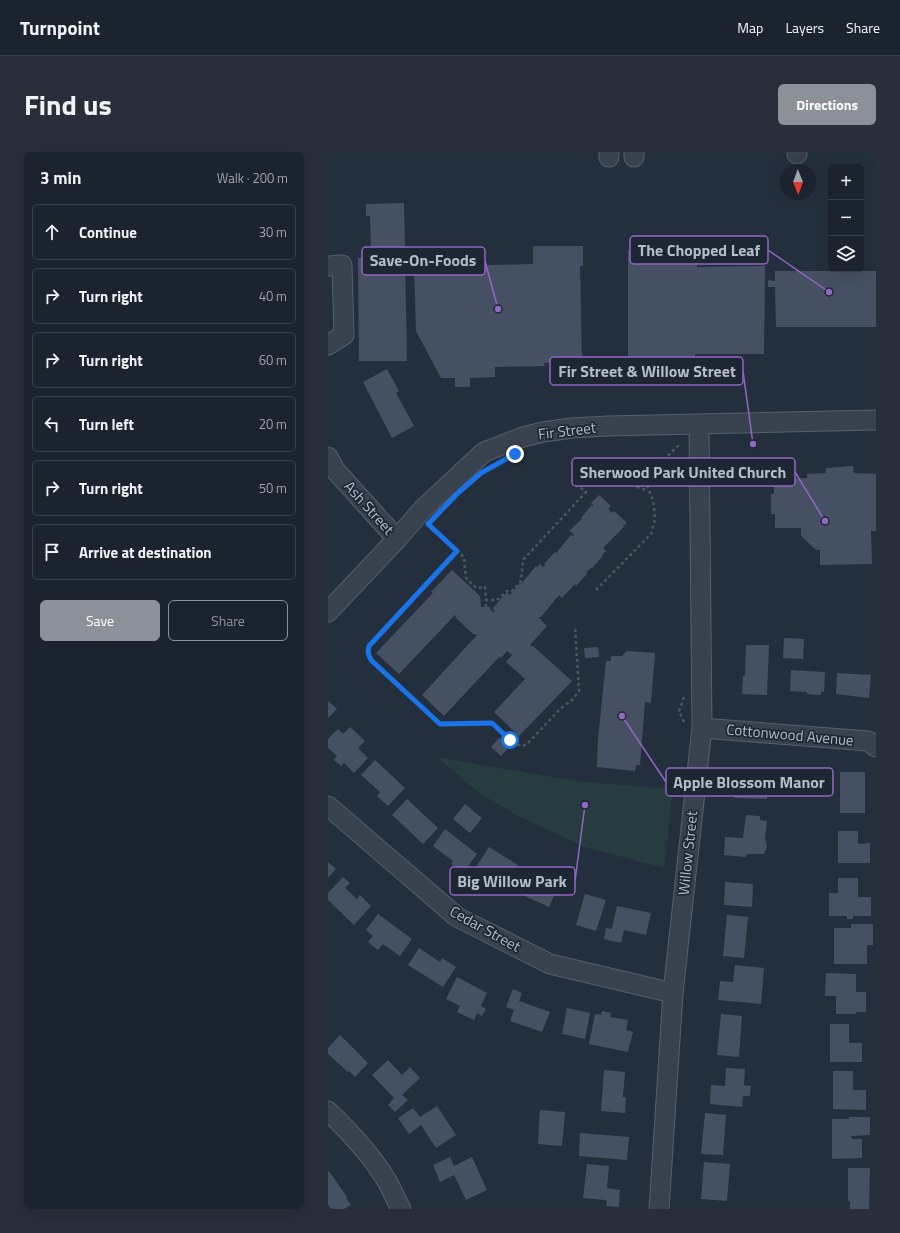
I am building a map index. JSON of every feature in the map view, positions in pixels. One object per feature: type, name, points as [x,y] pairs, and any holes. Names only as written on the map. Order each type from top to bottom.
[{"type":"street","points":[[328,266],[342,265],[344,335],[328,345]]},
{"type":"street","name":"Fir Street","points":[[328,612],[397,539],[422,510],[484,452],[523,437],[543,432],[572,428],[876,420]]},
{"type":"street","name":"Willow Street","points":[[659,1209],[673,993],[693,727],[699,424]]},
{"type":"street","name":"Ash Street","points":[[328,457],[335,470],[397,539]]},
{"type":"street","name":"Cottonwood Avenue","points":[[693,727],[868,741],[876,747]]},
{"type":"street","name":"Cedar Street","points":[[328,806],[457,917],[550,964],[673,993]]},
{"type":"street","points":[[328,1111],[353,1135],[371,1158],[387,1181],[401,1209]]},
{"type":"path","points":[[486,600],[497,600],[507,591],[510,592],[521,581],[523,560],[586,492],[576,484],[578,480],[600,474],[604,470],[611,469],[623,470],[639,477],[646,477],[682,443],[679,440]]},
{"type":"path","points":[[635,475],[635,483],[637,488],[648,489]]},
{"type":"path","points":[[596,590],[651,534],[655,519],[653,500],[648,489],[646,477]]},
{"type":"path","points":[[428,524],[464,557],[466,578],[476,588],[486,588],[486,607]]},
{"type":"path","points":[[457,551],[369,646],[368,651],[368,657],[440,724],[492,723],[515,744],[523,746],[527,744],[579,691],[575,626]]},
{"type":"path","points":[[684,696],[679,711],[693,727]]},
{"type":"green space","points":[[437,757],[575,781],[673,789],[664,868],[585,847],[518,816],[479,793]]},
{"type":"building","points":[[404,203],[405,250],[371,250],[370,216],[366,216],[366,204]]},
{"type":"building","points":[[635,244],[690,244],[698,250],[697,267],[765,266],[764,354],[695,354],[695,366],[628,367],[628,251]]},
{"type":"building","points":[[533,246],[583,246],[583,266],[580,266],[582,362],[544,363],[545,366],[495,367],[495,377],[470,378],[470,387],[455,387],[455,378],[441,378],[416,331],[414,267],[533,264]]},
{"type":"building","points":[[405,257],[407,361],[359,361],[358,258]]},
{"type":"building","points":[[775,271],[876,271],[876,327],[776,327],[775,287],[768,287],[768,280],[775,281]]},
{"type":"building","points":[[387,369],[399,391],[396,393],[414,426],[392,438],[363,382]]},
{"type":"building","points":[[853,466],[854,473],[876,474],[876,531],[871,531],[872,564],[820,565],[820,550],[816,550],[801,536],[801,528],[775,528],[775,514],[771,514],[771,494],[774,494],[774,479],[807,478],[807,474],[826,473],[826,468]]},
{"type":"building","points":[[599,495],[611,506],[608,509],[612,513],[614,511],[627,523],[603,548],[606,551],[602,555],[603,556],[586,572],[587,574],[576,586],[575,584],[562,598],[559,595],[541,617],[538,617],[547,626],[530,645],[572,681],[519,736],[494,712],[525,679],[506,662],[512,655],[507,651],[501,658],[500,656],[444,716],[422,695],[477,635],[474,635],[455,617],[455,615],[399,674],[376,653],[433,593],[431,592],[452,570],[480,596],[481,607],[490,607],[491,611],[495,612],[493,608],[507,592],[510,595],[536,566],[537,567],[540,564],[543,567],[545,565],[544,564],[555,552],[556,553],[571,535],[573,536],[574,534],[569,531],[582,519],[581,518],[592,505],[593,507],[594,506],[591,503]]},
{"type":"building","points":[[784,638],[804,639],[803,659],[783,658]]},
{"type":"building","points":[[746,645],[769,645],[767,695],[742,694],[743,676],[745,676]]},
{"type":"building","points":[[598,647],[599,657],[585,658],[584,648]]},
{"type":"building","points":[[627,651],[655,653],[651,703],[645,702],[640,765],[636,765],[635,771],[597,767],[598,739],[606,661],[611,661],[611,656],[622,656]]},
{"type":"building","points":[[791,670],[825,672],[824,692],[821,692],[821,695],[790,691]]},
{"type":"building","points":[[837,673],[871,675],[869,698],[836,694]]},
{"type":"building","points":[[328,701],[337,709],[328,718]]},
{"type":"building","points":[[350,727],[365,741],[358,748],[368,758],[354,773],[344,763],[341,766],[334,760],[337,756],[328,748],[328,739],[338,729],[343,734]]},
{"type":"building","points":[[499,738],[509,747],[501,756],[491,747]]},
{"type":"building","points":[[375,760],[405,788],[388,806],[377,796],[380,792],[361,775]]},
{"type":"building","points":[[767,768],[777,769],[777,787],[768,787],[767,799],[734,798],[734,775],[766,776]]},
{"type":"building","points":[[840,772],[865,772],[865,813],[840,813]]},
{"type":"building","points":[[407,799],[438,828],[423,844],[392,815]]},
{"type":"building","points":[[465,804],[482,818],[470,833],[453,819]]},
{"type":"building","points":[[746,815],[760,816],[760,820],[767,821],[765,838],[767,847],[764,854],[747,854],[746,857],[724,855],[725,837],[743,838]]},
{"type":"building","points":[[445,829],[477,854],[463,873],[451,864],[453,861],[433,846]]},
{"type":"building","points":[[838,831],[858,831],[858,844],[870,843],[870,863],[838,863]]},
{"type":"building","points":[[489,847],[518,865],[505,885],[476,867]]},
{"type":"building","points":[[328,862],[336,869],[328,878]]},
{"type":"building","points":[[528,871],[559,885],[549,907],[518,893]]},
{"type":"building","points":[[343,877],[350,883],[345,888],[357,899],[360,895],[371,906],[354,925],[328,900],[328,893]]},
{"type":"building","points":[[838,878],[858,878],[858,897],[871,897],[871,916],[853,916],[853,919],[847,919],[847,916],[829,916],[829,893],[838,893]]},
{"type":"building","points":[[725,882],[753,884],[752,907],[724,905]]},
{"type":"building","points":[[585,894],[606,900],[596,931],[576,925]]},
{"type":"building","points":[[617,906],[651,913],[646,935],[624,930],[621,943],[604,939],[606,928],[612,928]]},
{"type":"building","points":[[378,914],[412,939],[400,956],[383,944],[378,950],[368,942],[373,936],[366,930]]},
{"type":"building","points":[[727,915],[748,917],[744,958],[723,956]]},
{"type":"building","points":[[851,924],[873,924],[873,945],[867,945],[867,964],[834,964],[834,928],[851,928]]},
{"type":"building","points":[[419,948],[440,962],[442,958],[456,967],[443,987],[408,965]]},
{"type":"building","points":[[735,965],[764,968],[761,1004],[718,1000],[720,981],[733,982]]},
{"type":"building","points":[[826,973],[856,974],[856,992],[866,992],[866,1012],[856,1012],[856,1014],[836,1014],[836,996],[825,996]]},
{"type":"building","points":[[457,977],[487,993],[481,1006],[486,1009],[482,1016],[477,1013],[474,1020],[457,1012],[460,1006],[446,999]]},
{"type":"building","points":[[513,989],[522,993],[519,1001],[550,1012],[542,1032],[510,1021],[514,1010],[506,1007]]},
{"type":"building","points":[[567,1008],[590,1013],[585,1039],[562,1034]]},
{"type":"building","points":[[602,1011],[611,1013],[610,1017],[628,1020],[626,1030],[633,1032],[628,1052],[589,1044],[595,1014],[601,1015]]},
{"type":"building","points":[[721,1014],[742,1016],[739,1057],[717,1055]]},
{"type":"building","points":[[830,1024],[849,1024],[849,1043],[862,1043],[862,1062],[830,1062]]},
{"type":"building","points":[[340,1035],[368,1063],[355,1077],[328,1054],[328,1048]]},
{"type":"building","points":[[388,1060],[402,1075],[410,1067],[420,1078],[402,1095],[408,1100],[395,1112],[388,1105],[394,1098],[372,1075]]},
{"type":"building","points":[[726,1068],[745,1069],[744,1085],[751,1086],[750,1096],[743,1096],[742,1107],[710,1104],[711,1085],[725,1086]]},
{"type":"building","points":[[604,1070],[625,1072],[623,1097],[626,1097],[625,1113],[601,1111]]},
{"type":"building","points":[[833,1071],[853,1071],[853,1090],[866,1090],[866,1110],[833,1109]]},
{"type":"building","points":[[437,1106],[456,1135],[436,1148],[421,1125],[409,1134],[398,1118],[413,1108],[420,1117]]},
{"type":"building","points":[[540,1110],[565,1112],[562,1146],[538,1144]]},
{"type":"building","points":[[705,1113],[726,1115],[723,1155],[701,1154]]},
{"type":"building","points":[[849,1117],[870,1117],[870,1135],[851,1136],[852,1139],[862,1139],[862,1158],[832,1159],[832,1119],[849,1119]]},
{"type":"building","points":[[580,1133],[629,1137],[627,1160],[579,1156]]},
{"type":"building","points":[[450,1157],[454,1166],[472,1157],[487,1190],[466,1200],[454,1175],[440,1182],[433,1165]]},
{"type":"building","points":[[704,1162],[730,1164],[727,1201],[701,1199]]},
{"type":"building","points":[[587,1164],[609,1166],[607,1188],[620,1190],[619,1207],[606,1206],[607,1201],[605,1200],[583,1198]]},
{"type":"building","points":[[848,1168],[870,1168],[869,1209],[850,1209],[850,1201],[848,1201]]},
{"type":"building","points":[[329,1171],[351,1205],[344,1209],[330,1209],[328,1207]]},
{"type":"place","name":"The Chopped Leaf","points":[[829,292]]},
{"type":"place","name":"Save-On-Foods","points":[[498,309]]},
{"type":"place","name":"Fir Street & Willow Street","points":[[753,444]]},
{"type":"place","name":"Sherwood Park United Church","points":[[825,521]]},
{"type":"place","name":"Apple Blossom Manor","points":[[622,716]]},
{"type":"place","name":"Big Willow Park","points":[[585,805]]},
{"type":"route","points":[[510,740],[492,723],[440,724],[368,657],[368,651],[369,646],[457,551],[428,524],[458,493],[481,473],[515,454]]}]
